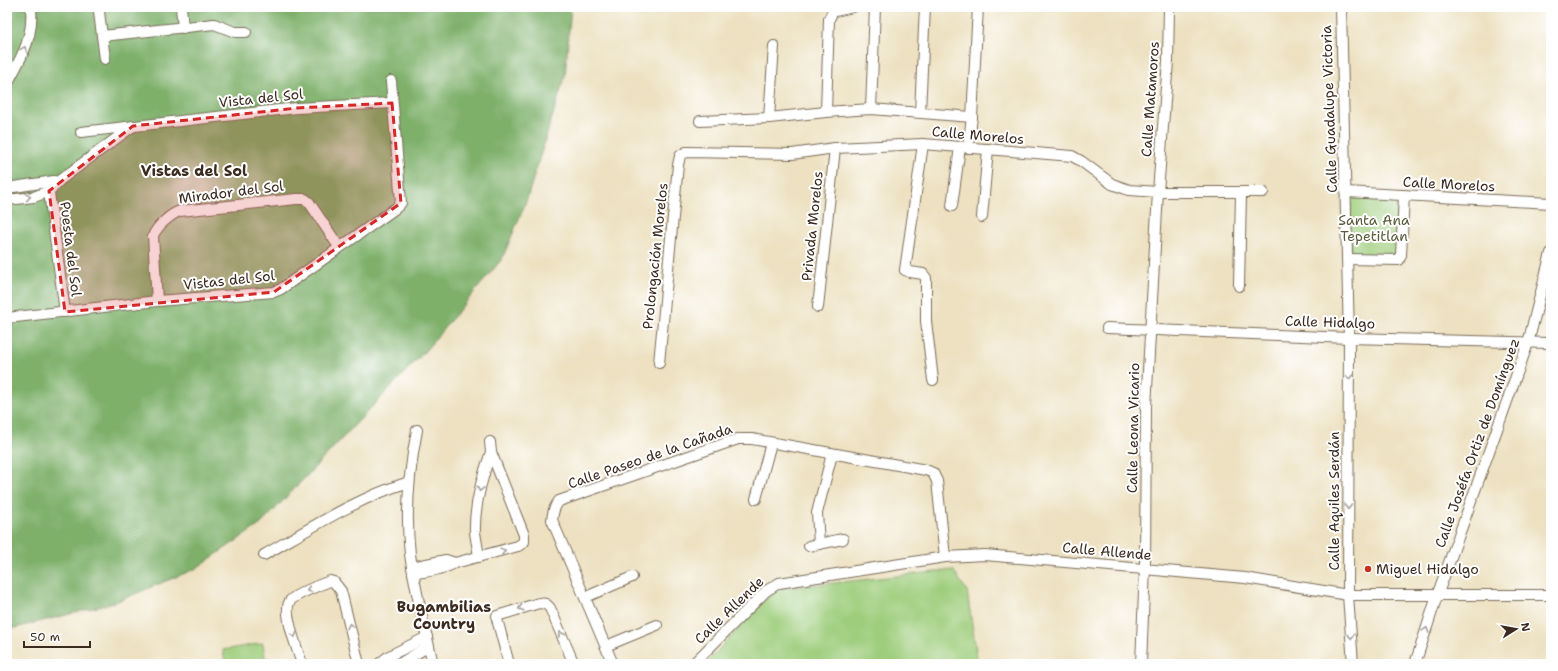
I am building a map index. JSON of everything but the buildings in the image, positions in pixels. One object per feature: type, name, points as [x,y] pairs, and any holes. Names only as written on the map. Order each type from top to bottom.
[{"type":"street","points":[[7,84],[23,53],[31,32],[31,7]]},
{"type":"street","points":[[181,7],[183,28]]},
{"type":"street","points":[[826,112],[830,18],[832,13],[835,11],[853,7]]},
{"type":"street","points":[[871,109],[875,7]]},
{"type":"street","points":[[920,112],[925,7]]},
{"type":"street","points":[[952,206],[964,147],[972,117],[978,7]]},
{"type":"street","name":"Calle Matamoros","points":[[1158,192],[1168,61],[1169,7]]},
{"type":"street","name":"Calle Guadalupe Victoria","points":[[1340,7],[1349,338]]},
{"type":"street","points":[[99,12],[105,60]]},
{"type":"street","points":[[102,36],[214,24],[235,32],[246,32]]},
{"type":"street","points":[[769,118],[774,46]]},
{"type":"street","name":"Vistas del Sol","points":[[7,318],[157,301],[276,292],[401,203],[391,81]]},
{"type":"street","name":"Vista del Sol","points":[[81,132],[297,108],[392,103]]},
{"type":"street","points":[[700,121],[769,118],[871,109],[972,117]]},
{"type":"street","points":[[7,188],[48,187],[60,180],[133,126]]},
{"type":"street","points":[[923,144],[905,270],[923,274],[926,278],[926,321],[933,380]]},
{"type":"street","name":"Calle Morelos","points":[[682,153],[690,151],[792,154],[835,148],[923,144],[1072,156],[1116,186],[1129,190],[1158,192],[1263,192]]},
{"type":"street","name":"Privada Morelos","points":[[818,306],[835,148]]},
{"type":"street","points":[[982,217],[988,149]]},
{"type":"street","name":"Prolongación Morelos","points":[[658,363],[678,165],[682,153]]},
{"type":"street","name":"Puesta del Sol","points":[[7,200],[34,197],[48,187],[65,312]]},
{"type":"street","name":"Calle Leona Vicario","points":[[1140,664],[1145,568],[1146,407],[1158,192]]},
{"type":"street","name":"Calle Morelos","points":[[1346,192],[1551,203]]},
{"type":"street","points":[[1240,286],[1241,193]]},
{"type":"street","points":[[1347,259],[1399,260],[1401,255],[1404,195]]},
{"type":"street","name":"Mirador del Sol","points":[[157,301],[153,236],[156,230],[178,211],[296,198],[305,199],[313,206],[339,247]]},
{"type":"street","name":"Calle Joséfa Ortiz de Domínguez","points":[[1415,664],[1437,596],[1528,343],[1551,253]]},
{"type":"street","name":"Calle Hidalgo","points":[[1107,328],[1349,338],[1551,343]]},
{"type":"street","name":"Calle Aquiles Serdán","points":[[1349,338],[1348,595],[1353,664]]},
{"type":"street","points":[[417,430],[409,482],[408,528],[412,570],[433,664]]},
{"type":"street","name":"Calle Paseo de la Cañada","points":[[613,664],[586,597],[552,520],[554,509],[560,501],[738,439],[752,439],[926,470],[933,473],[937,481],[945,557]]},
{"type":"street","points":[[756,499],[771,443]]},
{"type":"street","points":[[412,570],[430,572],[455,563],[479,557],[518,546],[525,540],[490,447],[476,507],[476,533],[479,557]]},
{"type":"street","points":[[832,454],[817,513],[814,545],[843,539]]},
{"type":"street","points":[[264,555],[358,501],[389,488],[409,482]]},
{"type":"street","name":"Calle Allende","points":[[693,664],[766,591],[779,583],[945,557],[985,555],[1145,568],[1245,578],[1348,595],[1551,595]]},
{"type":"street","points":[[586,597],[632,577]]},
{"type":"street","points":[[302,664],[288,614],[288,605],[293,598],[330,581],[334,582],[341,591],[359,664]]},
{"type":"street","points":[[509,664],[497,616],[540,603],[546,604],[550,608],[574,664]]},
{"type":"street","points":[[606,646],[657,625]]},
{"type":"street","points":[[380,664],[389,656],[428,642]]},
{"type":"street","points":[[399,664],[428,642]]},
{"type":"highlighted area","points":[[392,103],[401,203],[274,292],[65,312],[49,191],[133,126],[297,108]]},
{"type":"green space","points":[[7,7],[571,7],[565,76],[526,202],[502,259],[425,351],[261,524],[195,569],[113,603],[7,630]]},
{"type":"green space","name":"Santa Ana Tepetitlan","points":[[1350,198],[1399,198],[1397,259],[1351,257]]},
{"type":"green space","points":[[953,570],[967,591],[978,664],[705,664],[776,589]]},
{"type":"green space","points":[[263,643],[266,664],[225,664],[223,650]]},
{"type":"place","name":"Miguel Hidalgo","points":[[1368,569]]},
{"type":"district","name":"Vistas del Sol","points":[[194,171]]},
{"type":"district","name":"Bugambilias Country","points":[[444,616]]}]
